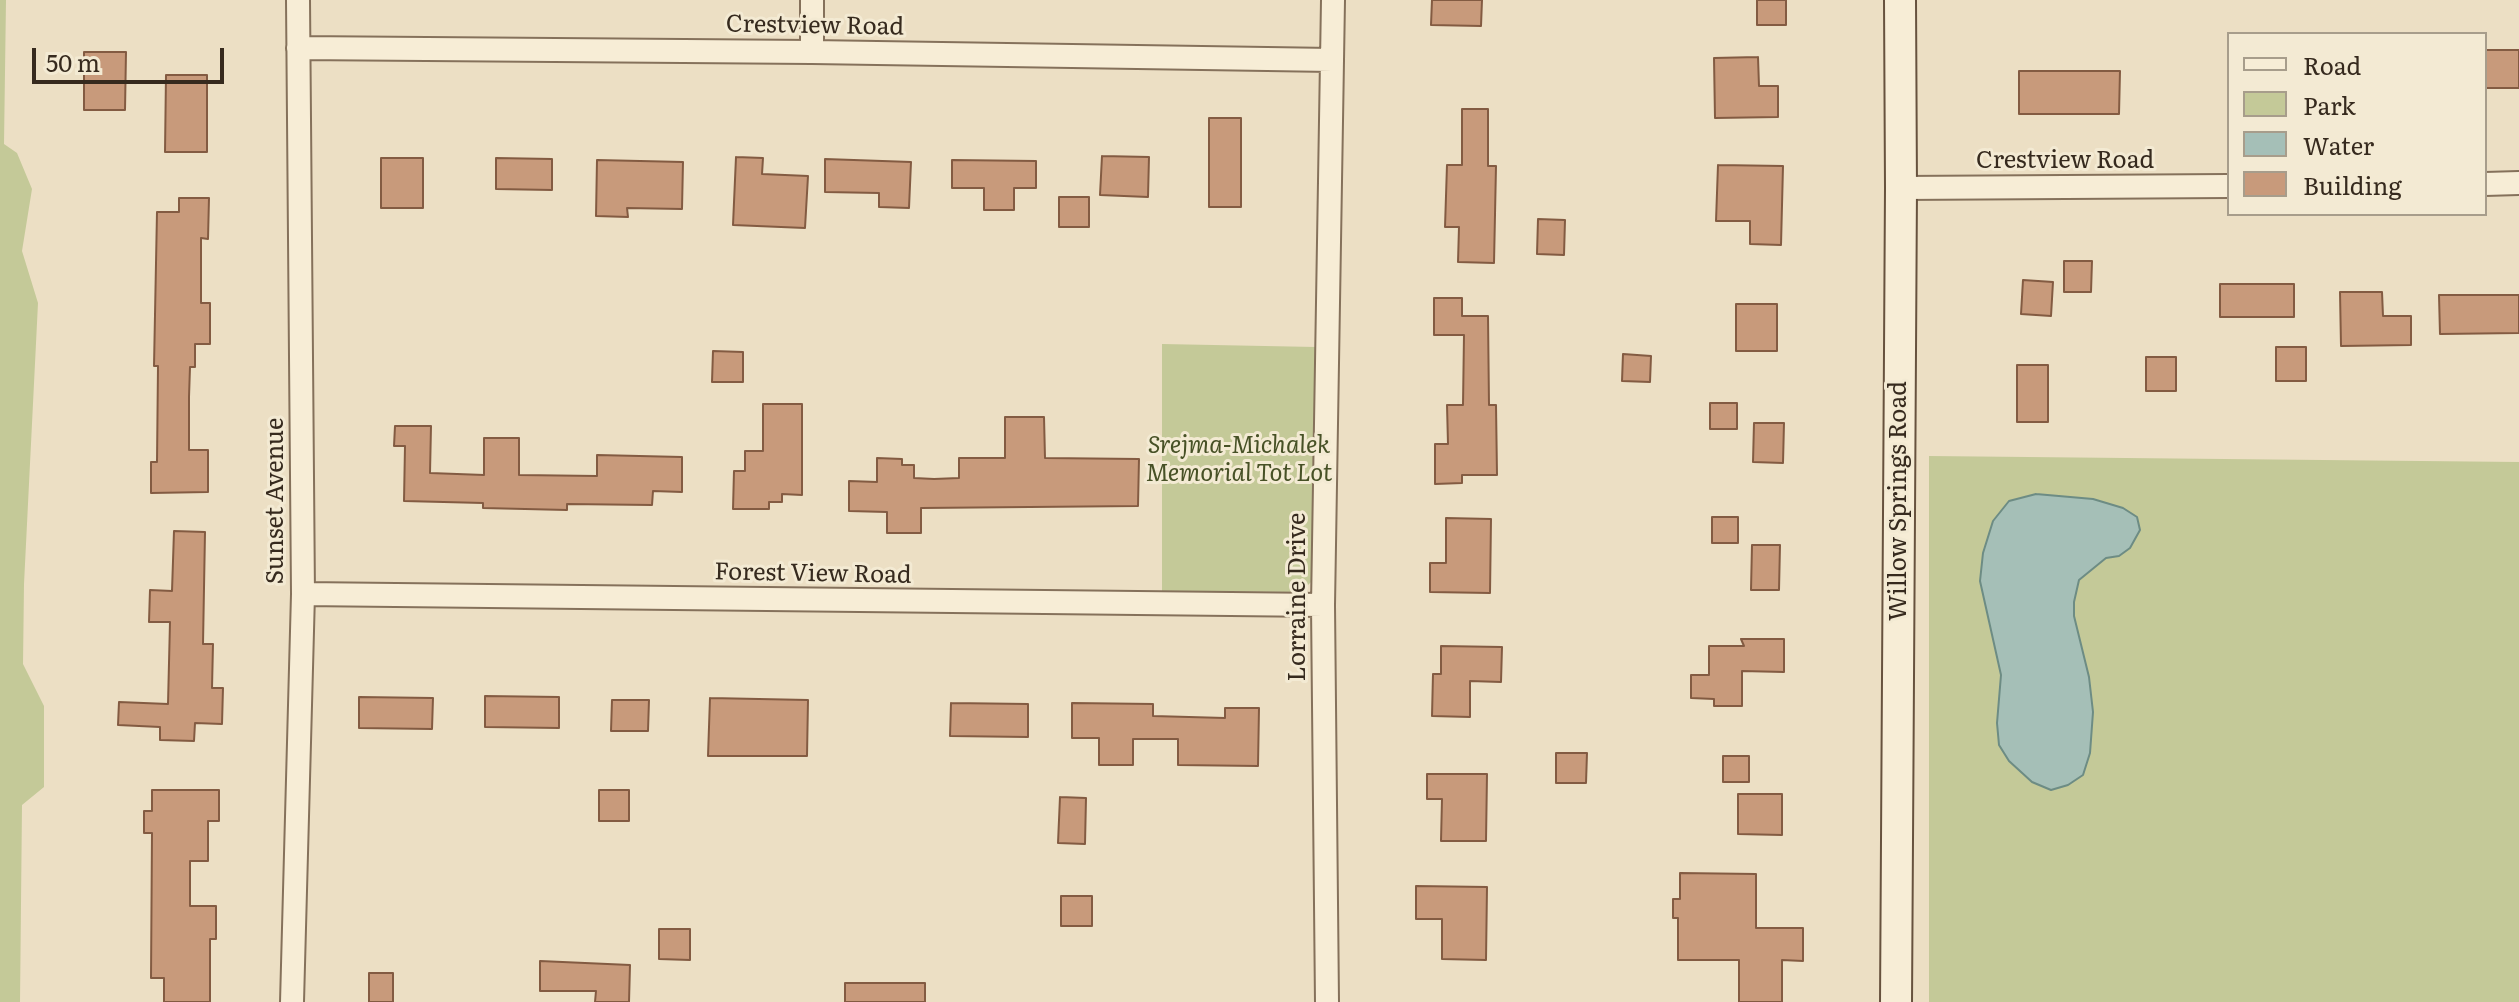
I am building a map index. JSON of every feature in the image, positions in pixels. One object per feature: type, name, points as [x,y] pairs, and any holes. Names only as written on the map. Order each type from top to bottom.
[{"type":"main road","name":"Willow Springs Road","points":[[1896,1002],[1900,0]]},
{"type":"street","name":"Sunset Avenue","points":[[292,1002],[303,594],[298,0]]},
{"type":"street","points":[[812,0],[812,52]]},
{"type":"street","name":"Lorraine Drive","points":[[1327,1002],[1323,605],[1333,0]]},
{"type":"street","name":"Crestview Road","points":[[298,48],[1332,60]]},
{"type":"street","points":[[2487,184],[2519,183]]},
{"type":"street","name":"Crestview Road","points":[[1901,188],[2227,186]]},
{"type":"street","name":"Forest View Road","points":[[303,594],[1323,605]]},
{"type":"green space","points":[[0,0],[6,0],[4,144],[17,153],[32,189],[22,251],[38,303],[23,664],[44,706],[44,787],[22,805],[20,1002],[0,1002]]},
{"type":"green space","name":"Srejma-Michalek Memorial Tot Lot","points":[[1162,344],[1316,347],[1314,579],[1303,590],[1162,591]]},
{"type":"green space","points":[[1929,456],[2519,462],[2519,1002],[1929,1002]]},
{"type":"water","points":[[2036,494],[2093,499],[2123,508],[2137,517],[2140,530],[2130,548],[2119,556],[2106,558],[2079,580],[2074,616],[2089,677],[2093,712],[2090,753],[2083,775],[2068,785],[2051,790],[2032,782],[2009,761],[1999,745],[1997,723],[2001,675],[1980,581],[1983,553],[1993,521],[2009,501]]},
{"type":"building","points":[[1432,0],[1482,0],[1481,26],[1431,25]]},
{"type":"building","points":[[1757,0],[1786,0],[1786,25],[1757,25]]},
{"type":"building","points":[[2487,50],[2519,50],[2519,88],[2487,88]]},
{"type":"building","points":[[84,52],[126,52],[125,110],[84,110]]},
{"type":"building","points":[[1758,57],[1759,86],[1778,86],[1778,117],[1715,118],[1714,58]]},
{"type":"building","points":[[2019,71],[2120,71],[2119,114],[2019,114]]},
{"type":"building","points":[[166,75],[207,75],[207,152],[165,152]]},
{"type":"building","points":[[1462,109],[1488,109],[1488,166],[1496,166],[1494,263],[1458,262],[1459,227],[1445,227],[1447,165],[1462,165]]},
{"type":"building","points":[[1209,118],[1241,118],[1241,207],[1209,207]]},
{"type":"building","points":[[1102,156],[1149,157],[1148,197],[1100,195]]},
{"type":"building","points":[[736,157],[763,158],[762,174],[808,176],[805,228],[733,225]]},
{"type":"building","points":[[381,158],[423,158],[423,208],[381,208]]},
{"type":"building","points":[[496,158],[552,159],[552,190],[496,189]]},
{"type":"building","points":[[825,159],[911,162],[909,208],[879,207],[879,193],[825,192]]},
{"type":"building","points":[[597,160],[683,162],[682,209],[627,208],[628,217],[596,216]]},
{"type":"building","points":[[952,160],[1036,161],[1036,188],[1014,188],[1014,210],[984,210],[984,188],[952,188]]},
{"type":"building","points":[[1718,165],[1783,166],[1781,245],[1750,244],[1750,221],[1716,221]]},
{"type":"building","points":[[1059,197],[1089,197],[1089,227],[1059,227]]},
{"type":"building","points":[[179,198],[209,198],[208,239],[201,238],[201,303],[210,303],[210,344],[195,344],[195,367],[190,367],[189,397],[189,450],[208,450],[208,492],[151,493],[151,462],[157,462],[158,366],[154,366],[157,212],[179,212]]},
{"type":"building","points":[[1538,219],[1565,220],[1564,255],[1537,254]]},
{"type":"building","points":[[2064,261],[2092,261],[2091,292],[2064,292]]},
{"type":"building","points":[[2023,280],[2053,282],[2051,316],[2021,314]]},
{"type":"building","points":[[2220,284],[2294,284],[2294,317],[2220,317]]},
{"type":"building","points":[[2340,292],[2382,292],[2383,316],[2411,316],[2411,345],[2341,346]]},
{"type":"building","points":[[2439,295],[2519,295],[2519,333],[2440,334]]},
{"type":"building","points":[[1434,298],[1462,298],[1462,316],[1488,316],[1489,405],[1496,405],[1497,475],[1462,475],[1462,483],[1435,484],[1435,444],[1448,444],[1447,405],[1463,405],[1464,335],[1434,335]]},
{"type":"building","points":[[1736,304],[1777,304],[1777,351],[1736,351]]},
{"type":"building","points":[[2276,347],[2306,347],[2306,381],[2276,381]]},
{"type":"building","points":[[713,351],[743,352],[743,382],[712,382]]},
{"type":"building","points":[[1623,354],[1651,356],[1650,382],[1622,381]]},
{"type":"building","points":[[2146,357],[2176,357],[2176,391],[2146,391]]},
{"type":"building","points":[[2017,365],[2048,365],[2048,422],[2017,422]]},
{"type":"building","points":[[1710,403],[1737,403],[1737,429],[1710,429]]},
{"type":"building","points":[[763,404],[802,404],[802,495],[782,494],[782,502],[769,502],[769,509],[733,509],[734,471],[745,471],[745,451],[763,451]]},
{"type":"building","points":[[1005,417],[1044,417],[1045,458],[1139,459],[1138,506],[921,508],[921,533],[887,533],[887,512],[849,511],[849,481],[877,482],[877,458],[902,459],[902,465],[914,465],[914,478],[934,479],[959,478],[959,458],[1005,458]]},
{"type":"building","points":[[1754,423],[1784,423],[1783,463],[1753,462]]},
{"type":"building","points":[[395,426],[431,426],[430,473],[484,475],[484,438],[519,438],[519,475],[597,476],[597,455],[682,457],[682,492],[653,491],[652,505],[567,504],[567,510],[483,508],[483,503],[404,501],[405,446],[394,446]]},
{"type":"building","points":[[1712,517],[1738,517],[1738,543],[1712,543]]},
{"type":"building","points":[[1446,518],[1491,519],[1490,593],[1430,592],[1430,563],[1446,563]]},
{"type":"building","points":[[174,531],[205,532],[203,644],[213,644],[212,688],[223,688],[222,724],[195,723],[194,741],[160,740],[160,727],[118,725],[119,702],[168,704],[170,622],[149,622],[150,590],[172,591]]},
{"type":"building","points":[[1752,545],[1780,545],[1779,590],[1751,590]]},
{"type":"building","points":[[1741,639],[1784,639],[1784,672],[1742,671],[1742,706],[1714,706],[1714,699],[1691,698],[1691,675],[1709,675],[1709,646],[1744,646]]},
{"type":"building","points":[[1441,646],[1502,647],[1501,682],[1470,681],[1470,717],[1432,716],[1433,674],[1441,674]]},
{"type":"building","points":[[485,696],[559,697],[559,728],[485,727]]},
{"type":"building","points":[[359,697],[433,698],[432,729],[359,728]]},
{"type":"building","points":[[710,698],[808,700],[807,756],[708,756]]},
{"type":"building","points":[[612,700],[649,700],[648,731],[611,731]]},
{"type":"building","points":[[951,703],[1028,704],[1028,737],[950,736]]},
{"type":"building","points":[[1072,703],[1153,704],[1153,716],[1225,718],[1225,708],[1259,708],[1258,766],[1178,765],[1178,739],[1133,739],[1133,765],[1099,765],[1099,738],[1072,738]]},
{"type":"building","points":[[1556,753],[1587,753],[1586,783],[1556,783]]},
{"type":"building","points":[[1723,756],[1749,756],[1749,782],[1723,782]]},
{"type":"building","points":[[1427,774],[1487,774],[1486,841],[1441,841],[1442,799],[1427,799]]},
{"type":"building","points":[[152,790],[219,790],[219,821],[208,821],[208,861],[190,861],[190,906],[216,906],[216,939],[210,939],[210,1002],[164,1002],[164,978],[151,978],[152,833],[144,833],[144,811],[152,811]]},
{"type":"building","points":[[599,790],[629,790],[629,821],[599,821]]},
{"type":"building","points":[[1738,794],[1782,794],[1782,835],[1738,834]]},
{"type":"building","points":[[1060,797],[1086,798],[1085,844],[1058,843]]},
{"type":"building","points":[[1680,873],[1756,874],[1756,928],[1803,928],[1803,961],[1782,960],[1782,1002],[1739,1002],[1739,960],[1678,960],[1678,918],[1673,918],[1673,899],[1680,899]]},
{"type":"building","points":[[1416,886],[1487,887],[1486,960],[1442,959],[1442,919],[1416,919]]},
{"type":"building","points":[[1061,896],[1092,896],[1092,926],[1061,926]]},
{"type":"building","points":[[659,929],[690,929],[690,960],[659,959]]},
{"type":"building","points":[[540,961],[630,965],[629,1002],[595,1002],[596,991],[540,991]]},
{"type":"building","points":[[369,973],[393,973],[393,1002],[369,1002]]},
{"type":"building","points":[[845,983],[925,983],[925,1002],[845,1002]]}]
